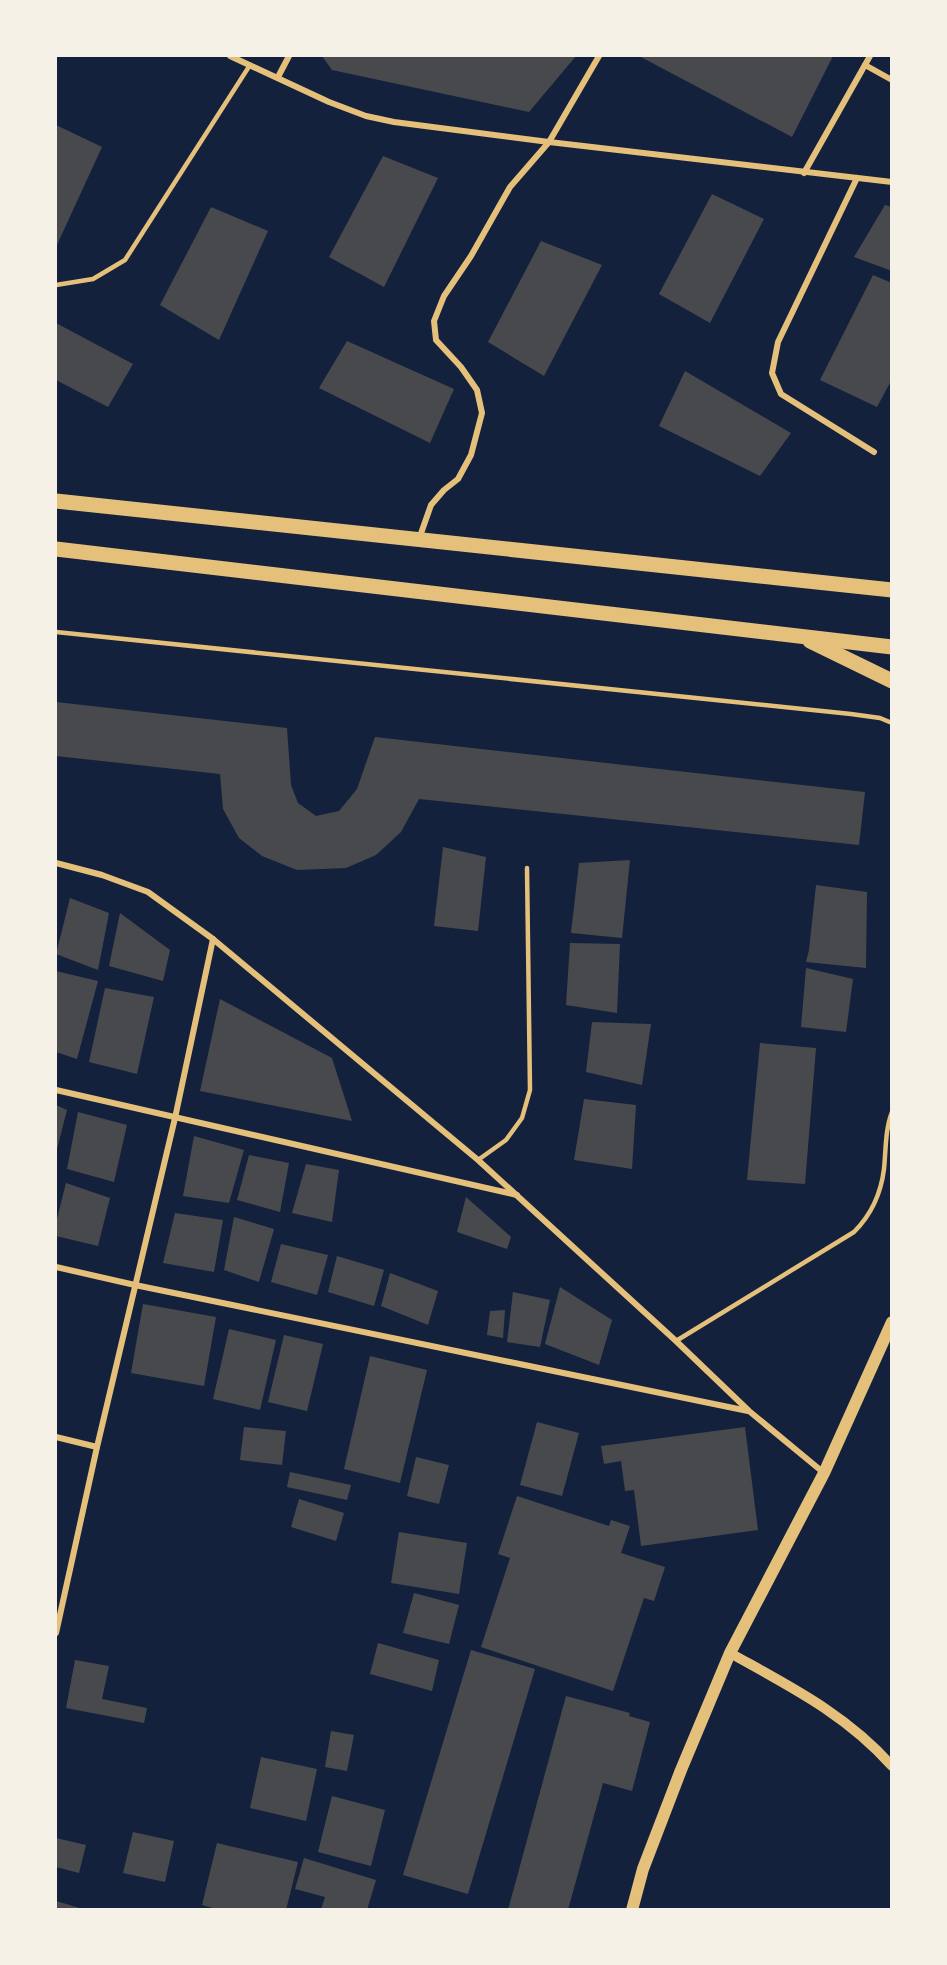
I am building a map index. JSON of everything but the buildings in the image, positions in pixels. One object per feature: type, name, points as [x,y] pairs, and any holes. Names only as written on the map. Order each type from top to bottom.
[{"type":"main road","points":[[56,501],[891,590]]},
{"type":"main road","points":[[56,549],[891,647]]},
{"type":"main road","points":[[800,635],[891,681]]},
{"type":"main road","points":[[632,1910],[643,1869],[730,1653],[824,1473],[891,1322]]},
{"type":"street","points":[[230,56],[329,102],[366,116],[394,122],[891,182]]},
{"type":"street","points":[[278,77],[289,56]]},
{"type":"street","points":[[418,540],[431,505],[458,479],[471,455],[482,413],[477,390],[436,340],[434,321],[444,296],[471,256],[510,187],[549,142],[599,56]]},
{"type":"street","points":[[804,173],[870,56]]},
{"type":"street","points":[[865,65],[891,80]]},
{"type":"street","points":[[857,178],[778,342],[772,374],[781,394],[874,452]]},
{"type":"street","points":[[56,863],[102,875],[148,892],[213,939],[478,1160],[749,1411],[824,1473]]},
{"type":"street","points":[[56,1633],[58,1613],[175,1118],[213,939]]},
{"type":"street","points":[[56,1090],[518,1196]]},
{"type":"street","points":[[56,1267],[749,1411]]},
{"type":"street","points":[[56,1437],[97,1447]]},
{"type":"street","points":[[730,1653],[839,1716],[874,1746],[891,1766]]},
{"type":"lane","points":[[56,285],[93,279],[124,260],[250,65]]},
{"type":"lane","points":[[56,632],[851,714],[880,718],[891,723]]},
{"type":"lane","points":[[478,1160],[506,1140],[522,1118],[530,1090],[526,868]]},
{"type":"lane","points":[[676,1341],[854,1232],[863,1223],[873,1208],[884,1171],[884,1148],[891,1112]]}]
